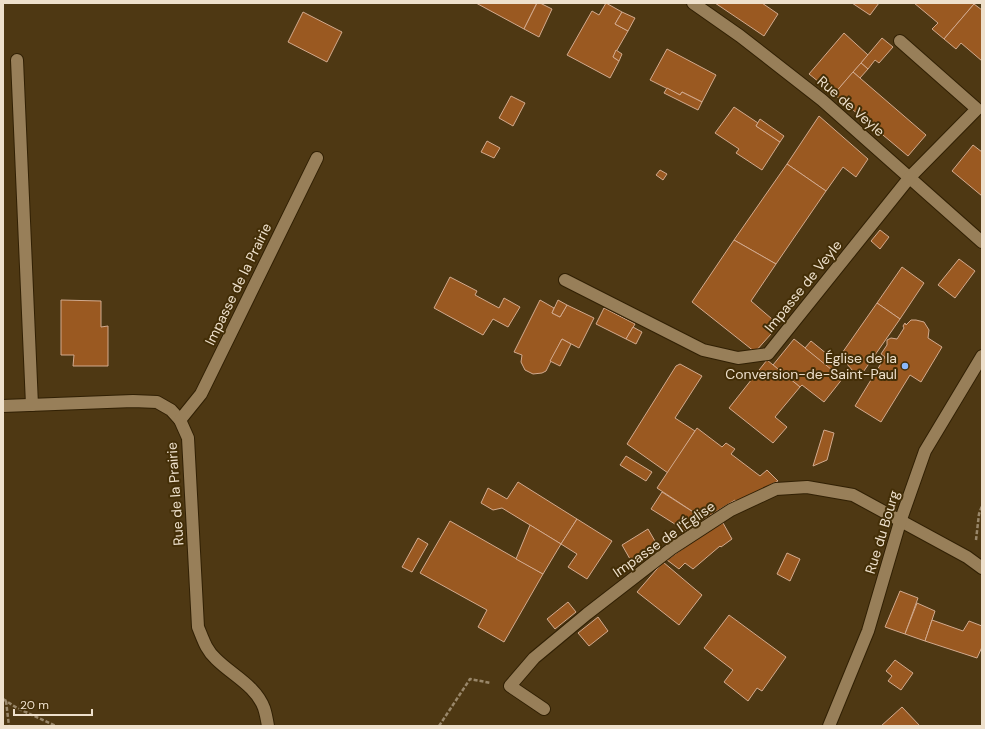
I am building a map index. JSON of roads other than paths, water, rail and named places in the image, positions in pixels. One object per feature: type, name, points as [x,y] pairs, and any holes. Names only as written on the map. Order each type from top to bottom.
[{"type":"street","name":"Rue de Veyle","points":[[693,3],[740,36],[822,100],[982,242]]},
{"type":"street","name":"Impasse de Veyle","points":[[565,280],[703,350],[738,358],[768,354],[910,177],[977,109],[900,41]]},
{"type":"street","points":[[18,60],[32,405]]},
{"type":"street","name":"Impasse de la Prairie","points":[[180,420],[201,394],[317,158]]},
{"type":"street","name":"Rue du Bourg","points":[[829,726],[868,631],[900,522],[925,451],[982,356]]},
{"type":"street","name":"Rue de la Prairie","points":[[3,406],[133,401],[157,402],[171,410],[180,420],[188,438],[198,627],[205,646],[215,659],[244,682],[255,693],[264,707],[268,726]]},
{"type":"street","name":"Impasse de l'Église","points":[[544,709],[510,686],[534,658],[587,614],[671,549],[731,510],[776,489],[807,487],[853,495],[967,558],[982,568]]},
{"type":"place","name":"Église de la Conversion-de-Saint-Paul","points":[[905,366]]}]
